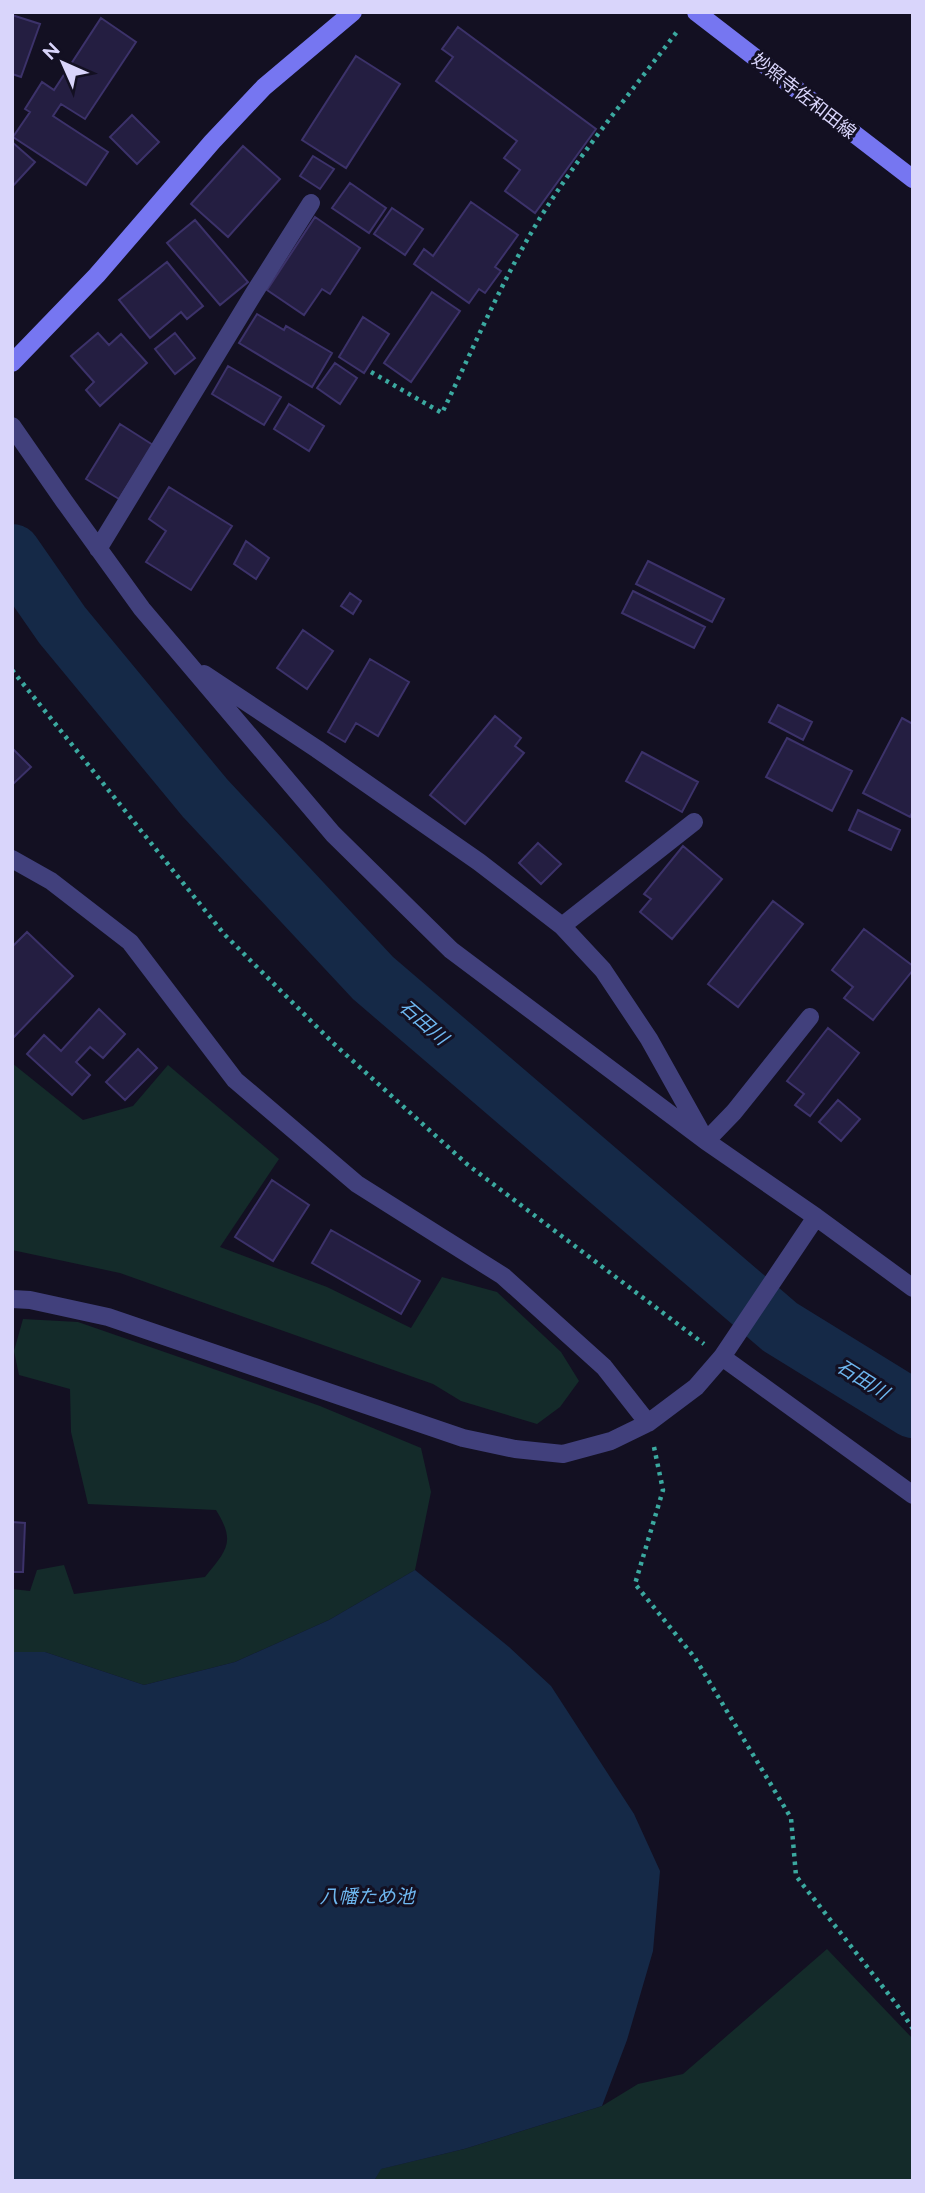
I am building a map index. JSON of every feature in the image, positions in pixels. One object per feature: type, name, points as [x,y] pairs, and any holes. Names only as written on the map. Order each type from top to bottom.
[{"type":"street","points":[[12,363],[97,275],[212,142],[264,87],[353,12]]},
{"type":"street","name":"妙照寺佐和田線","points":[[690,17],[913,179]]},
{"type":"street","points":[[98,549],[311,203]]},
{"type":"street","points":[[12,426],[142,609],[187,663],[332,834],[451,950],[706,1141],[913,1288]]},
{"type":"street","points":[[187,663],[317,749],[479,862],[562,926],[603,970],[649,1039],[706,1141]]},
{"type":"street","points":[[562,926],[694,822]]},
{"type":"street","points":[[12,859],[51,881],[130,942],[235,1080],[358,1184],[503,1276],[604,1367],[648,1423]]},
{"type":"street","points":[[706,1141],[734,1112],[810,1017]]},
{"type":"street","points":[[12,1299],[30,1300],[108,1317],[463,1438],[515,1449],[563,1454],[611,1441],[648,1423],[696,1387],[722,1357],[816,1217]]},
{"type":"street","points":[[722,1357],[913,1494]]},
{"type":"path","points":[[371,372],[442,412],[499,289],[541,216],[606,124],[690,17]]},
{"type":"path","points":[[12,670],[224,934],[333,1043],[468,1165],[722,1357]]},
{"type":"path","points":[[648,1423],[663,1490],[635,1584],[695,1658],[791,1818],[796,1876],[913,2029]]},
{"type":"green space","points":[[12,1063],[83,1120],[133,1106],[168,1065],[279,1159],[220,1247],[327,1287],[411,1328],[442,1277],[497,1292],[561,1352],[579,1381],[560,1407],[537,1424],[461,1401],[433,1384],[120,1273],[12,1250]]},
{"type":"green space","points":[[23,1319],[78,1322],[320,1406],[421,1448],[431,1492],[415,1570],[329,1620],[235,1662],[144,1685],[45,1652],[12,1652],[12,1589],[30,1591],[37,1570],[64,1565],[74,1594],[205,1577],[219,1560],[227,1538],[216,1510],[88,1504],[71,1432],[70,1389],[19,1375],[14,1351]]},
{"type":"green space","points":[[827,1949],[913,2039],[913,2181],[374,2181],[380,2169],[464,2149],[602,2106],[638,2084],[683,2074]]},
{"type":"water","name":"八幡ため池","points":[[415,1570],[509,1647],[551,1686],[634,1814],[660,1871],[653,1951],[627,2040],[602,2106],[464,2149],[381,2169],[374,2181],[12,2181],[12,1652],[45,1652],[144,1685],[235,1662],[329,1620]]},
{"type":"building","points":[[12,15],[40,24],[21,77],[12,74]]},
{"type":"building","points":[[101,18],[136,42],[85,119],[61,104],[53,116],[108,152],[86,185],[13,137],[30,112],[25,109],[42,82],[54,90]]},
{"type":"building","points":[[458,27],[596,129],[535,213],[505,191],[520,170],[504,158],[517,141],[436,81],[453,57],[442,49]]},
{"type":"building","points":[[356,56],[400,84],[346,168],[302,140]]},
{"type":"building","points":[[132,115],[159,142],[137,164],[110,137]]},
{"type":"building","points":[[12,142],[35,162],[12,187]]},
{"type":"building","points":[[243,146],[280,179],[228,237],[191,204]]},
{"type":"building","points":[[313,156],[334,169],[320,189],[300,176]]},
{"type":"building","points":[[350,183],[386,208],[369,233],[332,208]]},
{"type":"building","points":[[471,202],[518,235],[495,267],[501,271],[485,293],[479,289],[469,303],[414,264],[424,249],[433,256]]},
{"type":"building","points":[[392,208],[423,229],[405,255],[374,234]]},
{"type":"building","points":[[315,217],[360,248],[330,294],[322,289],[304,315],[267,290]]},
{"type":"building","points":[[195,220],[248,282],[220,305],[167,243]]},
{"type":"building","points":[[167,262],[203,306],[187,319],[181,312],[150,338],[119,300]]},
{"type":"building","points":[[432,292],[460,311],[411,382],[384,363]]},
{"type":"building","points":[[257,314],[284,330],[286,326],[332,353],[312,387],[239,343]]},
{"type":"building","points":[[363,317],[389,334],[364,373],[339,357]]},
{"type":"building","points":[[98,333],[109,345],[121,334],[147,363],[100,406],[86,390],[94,382],[71,356]]},
{"type":"building","points":[[175,333],[195,358],[175,374],[155,349]]},
{"type":"building","points":[[335,363],[357,378],[340,404],[317,388]]},
{"type":"building","points":[[228,366],[281,397],[264,425],[212,394]]},
{"type":"building","points":[[289,404],[324,426],[309,451],[274,429]]},
{"type":"building","points":[[120,424],[153,445],[119,499],[86,479]]},
{"type":"building","points":[[169,487],[232,526],[191,590],[146,562],[166,531],[149,519]]},
{"type":"building","points":[[246,541],[269,558],[256,579],[234,564]]},
{"type":"building","points":[[648,561],[724,599],[712,622],[636,584]]},
{"type":"building","points":[[633,591],[705,627],[694,648],[622,613]]},
{"type":"building","points":[[350,593],[361,601],[353,614],[341,606]]},
{"type":"building","points":[[303,630],[333,651],[307,689],[277,668]]},
{"type":"building","points":[[370,659],[409,682],[378,736],[356,723],[345,742],[328,732]]},
{"type":"building","points":[[778,705],[812,722],[803,740],[769,722]]},
{"type":"building","points":[[495,716],[521,738],[515,746],[524,753],[465,824],[430,795]]},
{"type":"building","points":[[902,718],[913,724],[913,811],[910,817],[863,793]]},
{"type":"building","points":[[787,738],[852,771],[832,811],[766,777]]},
{"type":"building","points":[[12,748],[31,767],[12,785]]},
{"type":"building","points":[[642,752],[698,782],[682,812],[626,781]]},
{"type":"building","points":[[858,810],[900,830],[891,850],[849,830]]},
{"type":"building","points":[[538,843],[561,864],[541,884],[519,863]]},
{"type":"building","points":[[683,846],[722,879],[672,939],[640,912],[651,899],[644,894]]},
{"type":"building","points":[[773,901],[803,924],[738,1007],[708,984]]},
{"type":"building","points":[[864,929],[913,966],[913,970],[873,1020],[844,998],[853,987],[832,970]]},
{"type":"building","points":[[27,932],[73,976],[12,1039],[12,947]]},
{"type":"building","points":[[99,1009],[125,1034],[103,1058],[90,1047],[76,1062],[90,1075],[72,1095],[27,1054],[44,1035],[61,1051]]},
{"type":"building","points":[[828,1028],[859,1053],[810,1116],[795,1105],[804,1094],[787,1081]]},
{"type":"building","points":[[138,1049],[157,1068],[125,1100],[106,1082]]},
{"type":"building","points":[[838,1100],[860,1119],[841,1141],[819,1122]]},
{"type":"building","points":[[272,1180],[309,1205],[273,1261],[235,1237]]},
{"type":"building","points":[[331,1230],[420,1281],[401,1314],[312,1263]]},
{"type":"building","points":[[12,1522],[25,1523],[23,1572],[12,1572]]},
{"type":"waterway","name":"石田川","points":[[12,553],[62,625],[205,798],[373,978],[780,1327],[913,1409]]}]
